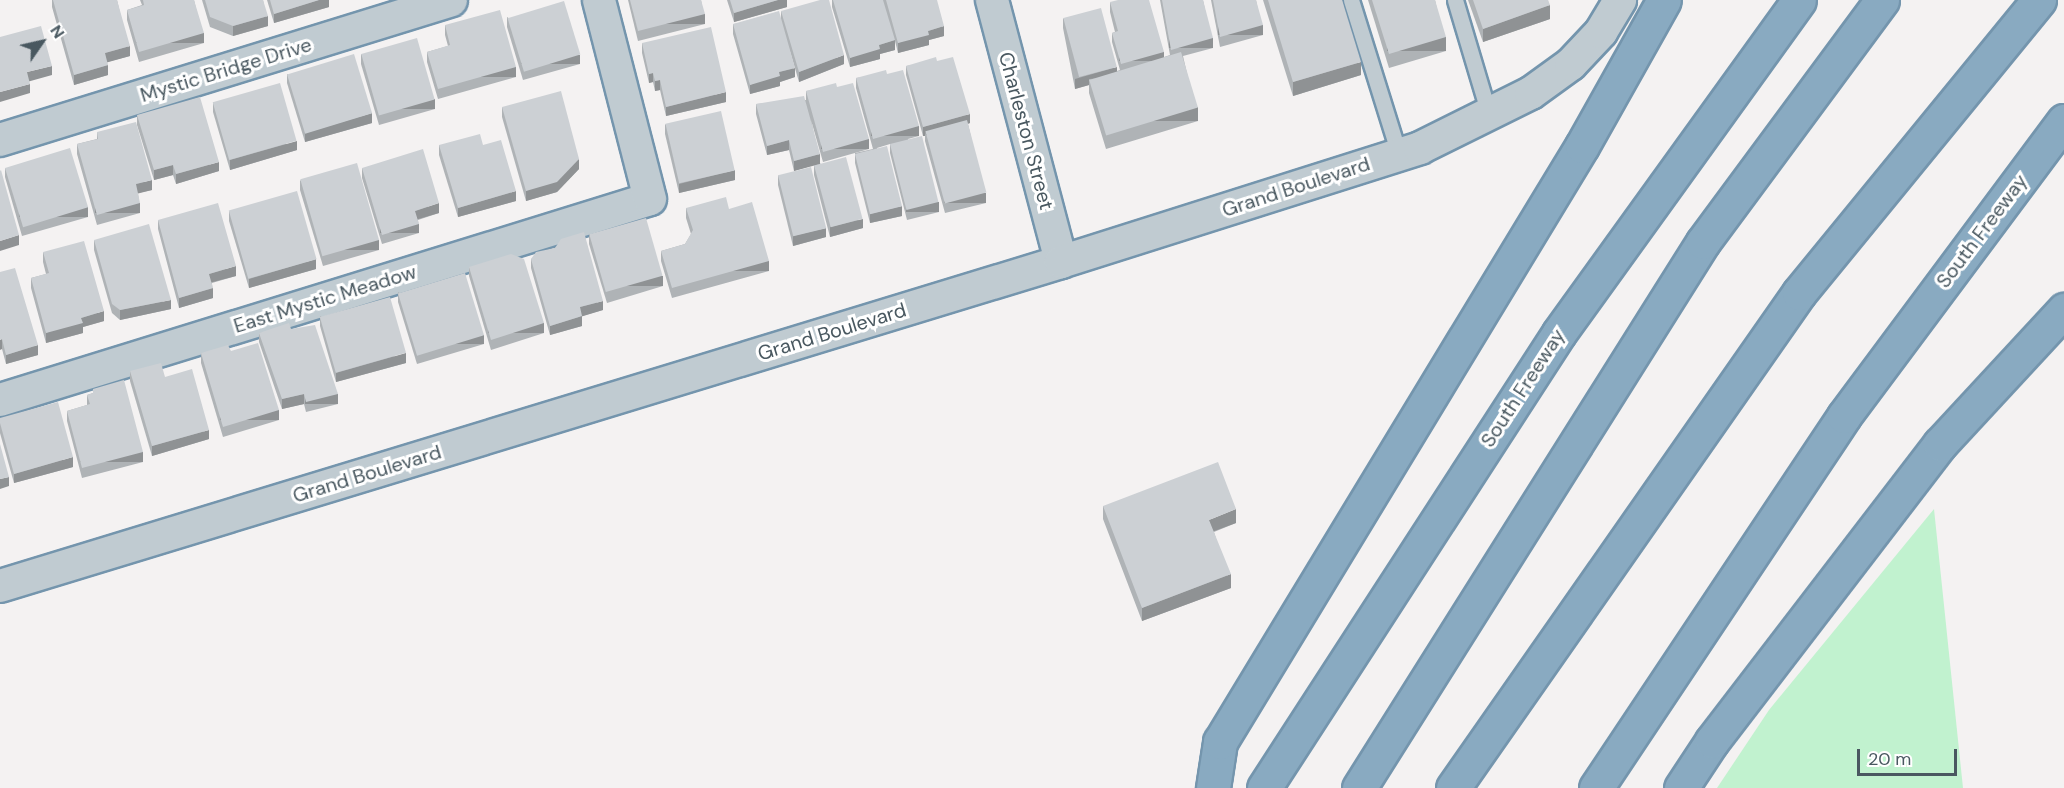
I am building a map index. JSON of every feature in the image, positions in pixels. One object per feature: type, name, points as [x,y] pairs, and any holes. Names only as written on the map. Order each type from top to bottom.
[{"type":"highway","points":[[1213,788],[1220,742],[1582,146],[1664,0]]},
{"type":"highway","name":"South Freeway","points":[[1263,788],[1559,333],[1799,0]]},
{"type":"highway","points":[[1359,788],[1703,242],[1882,0]]},
{"type":"highway","points":[[1454,788],[1799,294],[2039,0]]},
{"type":"highway","name":"South Freeway","points":[[1596,788],[1844,416],[2064,121]]},
{"type":"highway","points":[[1681,788],[1712,741],[1940,444],[2064,310]]},
{"type":"street","name":"Mystic Bridge Drive","points":[[0,140],[451,0]]},
{"type":"street","name":"East Mystic Meadow","points":[[0,400],[650,199],[599,0]]},
{"type":"street","name":"Charleston Street","points":[[992,0],[1061,262]]},
{"type":"street","name":"Grand Boulevard","points":[[0,586],[1061,262],[1420,148],[1531,93],[1571,64],[1601,32],[1620,0]]},
{"type":"lane","points":[[1351,0],[1399,154]]},
{"type":"lane","points":[[1455,0],[1489,114]]},
{"type":"green space","points":[[1934,509],[1963,788],[1717,788],[1769,710]]},
{"type":"building","points":[[53,0],[117,0],[130,46],[105,53],[108,65],[74,75]]},
{"type":"building","points":[[143,0],[194,0],[204,33],[139,52],[127,10],[144,5]]},
{"type":"building","points":[[205,0],[263,0],[268,16],[233,26],[210,17]]},
{"type":"building","points":[[270,0],[319,0],[274,14]]},
{"type":"building","points":[[630,0],[701,0],[705,14],[638,31]]},
{"type":"building","points":[[730,0],[778,0],[734,13]]},
{"type":"building","points":[[820,0],[829,0],[844,55],[799,72],[781,11]]},
{"type":"building","points":[[833,0],[883,0],[895,40],[879,45],[880,49],[850,58]]},
{"type":"building","points":[[886,0],[937,0],[944,26],[928,31],[929,35],[898,43]]},
{"type":"building","points":[[1149,0],[1164,52],[1121,64],[1112,33],[1118,31],[1110,2]]},
{"type":"building","points":[[1162,0],[1203,0],[1213,38],[1171,50]]},
{"type":"building","points":[[1213,0],[1256,0],[1263,25],[1220,37]]},
{"type":"building","points":[[1268,0],[1342,0],[1361,62],[1293,82]]},
{"type":"building","points":[[1372,0],[1435,0],[1446,37],[1389,54]]},
{"type":"building","points":[[1473,0],[1548,0],[1550,5],[1483,29]]},
{"type":"building","points":[[564,1],[580,55],[524,72],[508,18]]},
{"type":"building","points":[[1101,8],[1117,67],[1079,77],[1063,18]]},
{"type":"building","points":[[500,10],[516,67],[438,89],[427,52],[450,45],[445,25]]},
{"type":"building","points":[[779,11],[795,68],[779,72],[780,76],[750,85],[733,24]]},
{"type":"building","points":[[41,26],[52,66],[27,72],[30,84],[0,92],[0,37]]},
{"type":"building","points":[[711,27],[726,92],[666,107],[660,80],[655,81],[653,73],[649,74],[642,43]]},
{"type":"building","points":[[417,38],[435,100],[379,116],[361,54]]},
{"type":"building","points":[[1181,52],[1198,107],[1106,136],[1089,80]]},
{"type":"building","points":[[354,54],[372,113],[305,134],[287,74]]},
{"type":"building","points":[[936,57],[937,61],[953,57],[970,114],[923,127],[906,66]]},
{"type":"building","points":[[886,70],[887,74],[903,70],[919,126],[873,139],[856,78]]},
{"type":"building","points":[[280,83],[297,141],[229,160],[213,102]]},
{"type":"building","points":[[836,83],[837,87],[853,83],[869,139],[823,152],[806,91]]},
{"type":"building","points":[[561,91],[579,159],[557,182],[526,191],[502,107]]},
{"type":"building","points":[[804,96],[820,154],[794,161],[789,140],[767,146],[756,104]]},
{"type":"building","points":[[200,97],[219,162],[176,174],[173,165],[154,170],[137,115]]},
{"type":"building","points":[[721,111],[735,170],[679,183],[665,124]]},
{"type":"building","points":[[967,120],[986,192],[945,204],[925,131]]},
{"type":"building","points":[[136,122],[152,180],[136,184],[140,203],[97,215],[77,144],[98,139],[97,132]]},
{"type":"building","points":[[480,134],[483,145],[501,140],[516,191],[458,208],[439,145]]},
{"type":"building","points":[[922,136],[938,202],[906,210],[890,144]]},
{"type":"building","points":[[887,146],[902,206],[870,214],[855,154]]},
{"type":"building","points":[[70,148],[88,207],[23,227],[5,168]]},
{"type":"building","points":[[423,149],[439,203],[415,211],[419,224],[382,235],[362,168]]},
{"type":"building","points":[[846,157],[863,219],[831,227],[814,166]]},
{"type":"building","points":[[357,163],[379,240],[322,256],[300,179]]},
{"type":"building","points":[[811,167],[826,228],[793,236],[778,175]]},
{"type":"building","points":[[0,171],[19,235],[0,241]]},
{"type":"building","points":[[297,191],[317,259],[248,279],[229,211]]},
{"type":"building","points":[[726,197],[729,209],[752,202],[769,261],[672,288],[661,251],[685,244],[693,230],[686,208]]},
{"type":"building","points":[[218,203],[236,266],[209,274],[213,288],[179,298],[158,220]]},
{"type":"building","points":[[646,218],[663,276],[606,292],[589,234]]},
{"type":"building","points":[[149,224],[171,300],[120,310],[112,304],[94,240]]},
{"type":"building","points":[[584,232],[603,301],[580,307],[582,316],[550,326],[531,259],[536,252],[555,248],[561,239]]},
{"type":"building","points":[[84,241],[104,311],[81,318],[83,323],[46,333],[31,278],[49,273],[43,252]]},
{"type":"building","points":[[511,254],[524,259],[544,323],[491,340],[469,267]]},
{"type":"building","points":[[15,268],[38,345],[6,355],[2,339],[0,340],[0,272]]},
{"type":"building","points":[[465,273],[484,335],[417,356],[398,293]]},
{"type":"building","points":[[390,297],[406,353],[336,373],[320,317]]},
{"type":"building","points":[[289,323],[291,329],[315,325],[338,394],[306,402],[304,394],[282,399],[259,333]]},
{"type":"building","points":[[258,343],[279,410],[223,427],[201,353],[228,345],[231,351]]},
{"type":"building","points":[[161,363],[165,377],[192,369],[209,430],[152,446],[130,371]]},
{"type":"building","points":[[124,380],[143,452],[82,468],[67,411],[90,404],[87,395],[93,393],[93,389]]},
{"type":"building","points":[[58,402],[73,457],[14,474],[0,418]]},
{"type":"building","points":[[0,444],[9,477],[0,479]]},
{"type":"building","points":[[1218,462],[1236,509],[1209,520],[1231,574],[1142,608],[1103,506]]}]
